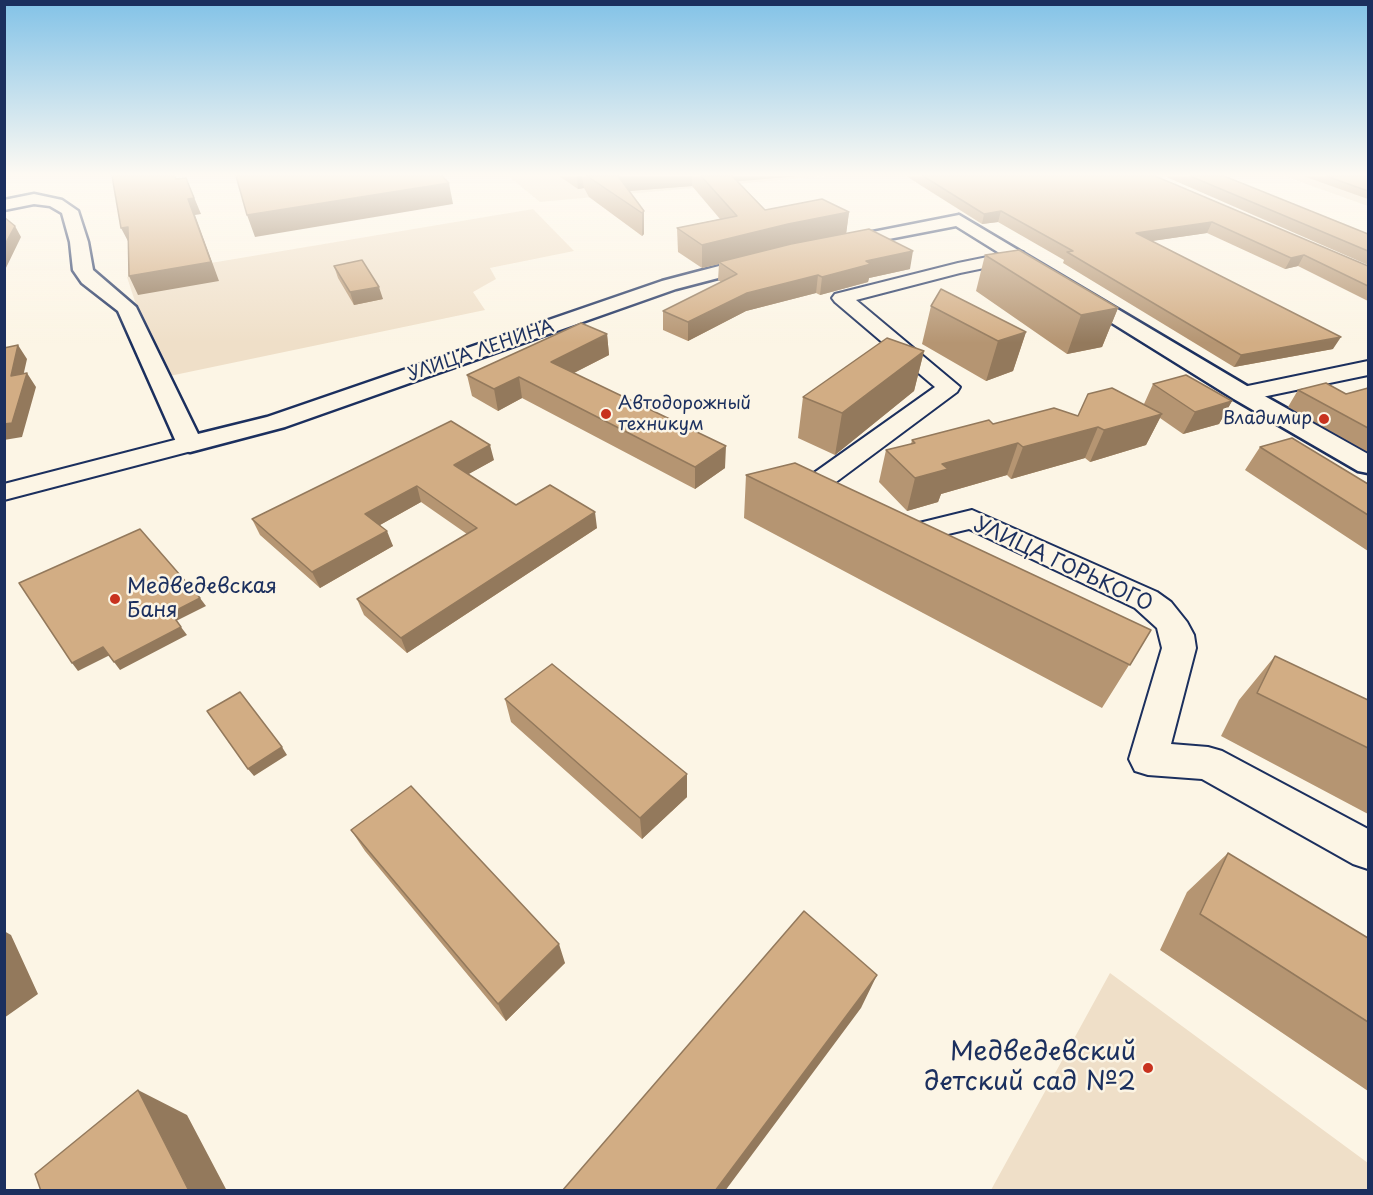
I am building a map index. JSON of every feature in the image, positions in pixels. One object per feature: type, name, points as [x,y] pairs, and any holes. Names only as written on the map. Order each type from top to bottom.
[{"type":"street","points":[[76,232],[83,270],[88,279],[126,307],[134,320],[190,444]]},
{"type":"street","points":[[821,247],[899,232]]},
{"type":"street","points":[[978,232],[1243,394],[1368,465]]},
{"type":"street","name":"УЛИЦА ГОРЬКОГО","points":[[1017,256],[958,268],[842,298],[949,387],[814,486],[866,518],[898,532],[919,532],[972,519],[1146,600],[1171,622],[1177,635],[1179,648],[1148,759],[1208,763],[1368,850]]},
{"type":"street","name":"УЛИЦА ЛЕНИНА","points":[[4,492],[276,422],[669,285],[777,257]]},
{"type":"street","points":[[1243,394],[1368,368]]},
{"type":"shaded area","points":[[397,232],[555,232],[574,251],[490,268],[496,279],[473,292],[485,310],[160,378],[127,277]]},
{"type":"shaded area","name":"Медведевский детский сад №2","points":[[1110,973],[1368,1163],[1368,1190],[991,1190]]},
{"type":"building","points":[[4,232],[12,232],[4,246]]},
{"type":"building","points":[[128,232],[200,232],[211,262],[129,276]]},
{"type":"building","points":[[683,232],[756,232],[702,245]]},
{"type":"building","points":[[855,232],[875,232],[913,251],[866,261],[871,264],[822,277],[818,275],[747,293],[688,322],[663,311],[737,274],[719,262],[791,244]]},
{"type":"building","points":[[1038,232],[1145,232],[1136,233],[1341,337],[1241,355],[1067,252],[1073,251]]},
{"type":"building","points":[[1233,232],[1287,232],[1368,266],[1368,286],[1304,255],[1291,258]]},
{"type":"building","points":[[1322,232],[1362,232],[1368,234],[1368,251]]},
{"type":"building","points":[[1019,250],[1118,308],[1081,315],[985,255]]},
{"type":"building","points":[[362,260],[379,287],[350,292],[334,266]]},
{"type":"building","points":[[941,289],[1026,332],[998,341],[931,306]]},
{"type":"building","points":[[581,323],[607,334],[551,362],[726,446],[695,467],[519,377],[494,389],[467,375]]},
{"type":"building","points":[[887,338],[924,351],[842,413],[803,397]]},
{"type":"building","points":[[18,345],[11,376],[27,373],[12,423],[4,424],[4,348]]},
{"type":"building","points":[[1186,375],[1232,401],[1195,412],[1153,384]]},
{"type":"building","points":[[1326,383],[1346,394],[1368,388],[1368,428],[1298,390]]},
{"type":"building","points":[[1112,388],[1162,414],[1104,430],[1098,427],[1023,447],[1018,443],[942,464],[948,469],[915,478],[886,450],[915,443],[912,440],[989,420],[993,424],[1054,408],[1078,416],[1088,394]]},
{"type":"building","points":[[451,421],[490,445],[454,465],[516,505],[550,485],[595,512],[401,638],[357,599],[477,528],[417,486],[365,514],[387,531],[312,572],[252,519]]},
{"type":"building","points":[[1292,438],[1368,484],[1368,515],[1260,447]]},
{"type":"building","points":[[795,463],[1151,630],[1130,665],[746,475]]},
{"type":"building","name":"Медведевская Баня","points":[[140,529],[200,598],[171,613],[181,627],[114,662],[103,647],[72,663],[19,583]]},
{"type":"building","points":[[1275,656],[1368,700],[1368,748],[1257,693]]},
{"type":"building","points":[[552,664],[687,774],[640,818],[505,699]]},
{"type":"building","points":[[240,692],[282,747],[248,769],[207,711]]},
{"type":"building","points":[[411,786],[559,944],[498,1004],[351,830]]},
{"type":"building","points":[[1228,853],[1368,938],[1368,1022],[1200,914]]},
{"type":"building","points":[[804,911],[877,975],[715,1191],[562,1191]]},
{"type":"building","points":[[138,1090],[189,1191],[41,1191],[35,1174]]},
{"type":"place","name":"Автодорожный техникум","points":[[606,414]]},
{"type":"place","name":"Владимир","points":[[1324,419]]},
{"type":"place","name":"Медведевская Баня","points":[[115,599]]},
{"type":"place","name":"Медведевский детский сад №2","points":[[1148,1068]]}]
